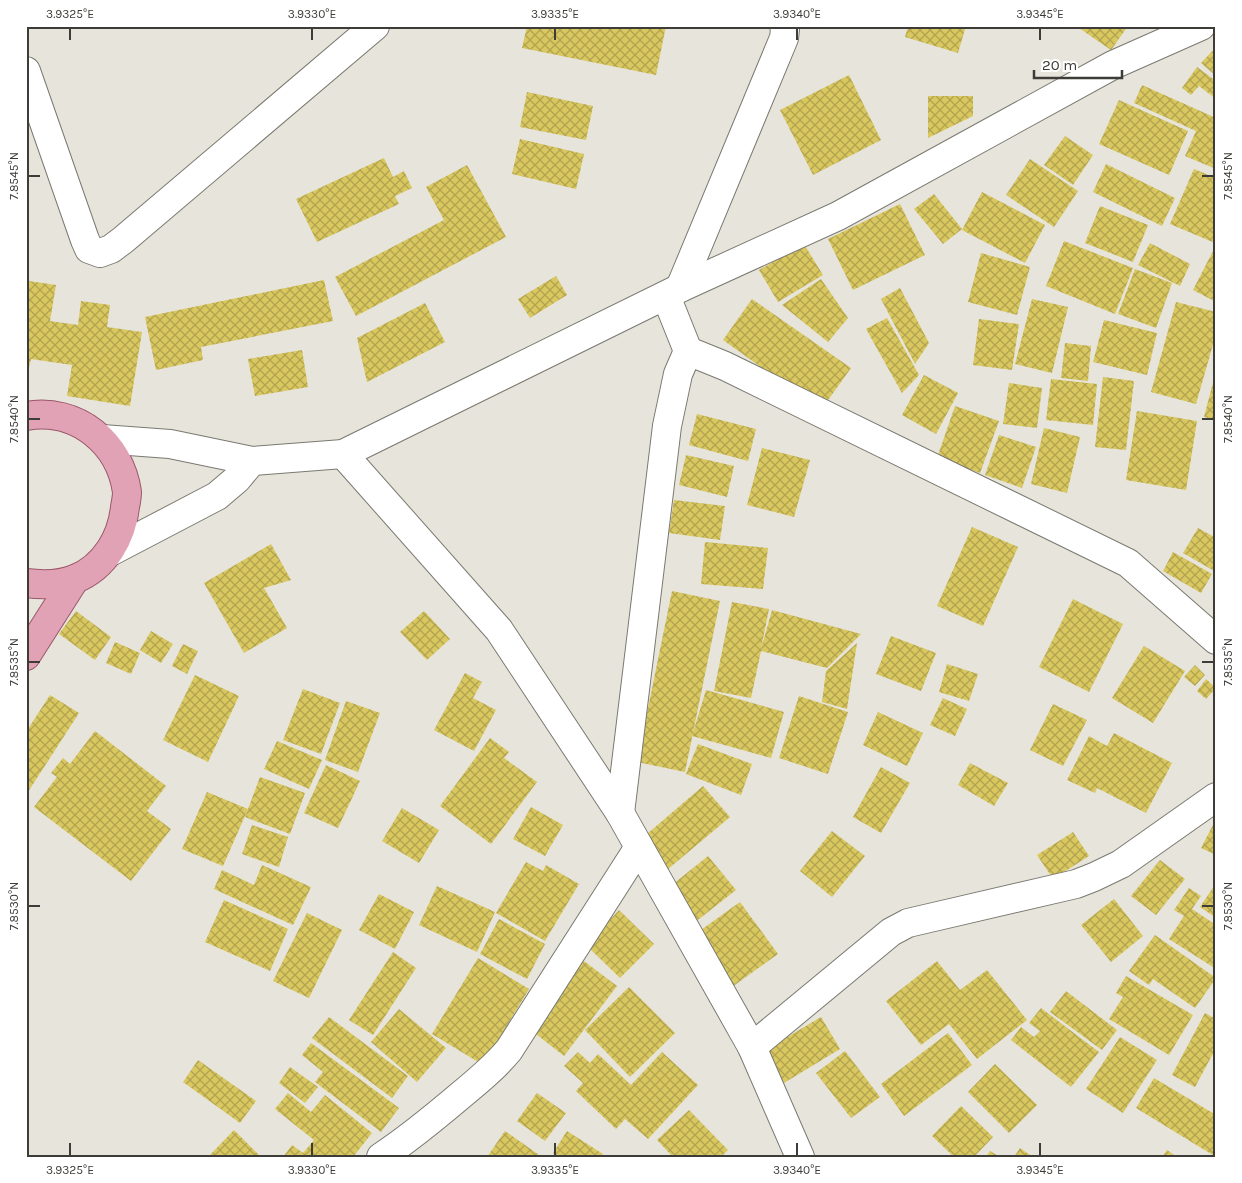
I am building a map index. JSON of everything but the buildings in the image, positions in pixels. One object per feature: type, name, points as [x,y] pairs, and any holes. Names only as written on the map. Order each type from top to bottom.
[{"type":"main road","points":[[26,416],[37,414],[61,416],[83,425],[102,439],[120,464],[127,494],[124,524],[110,552],[94,567],[75,579],[46,585],[26,583]]},
{"type":"main road","points":[[26,656],[75,579]]},
{"type":"street","points":[[26,71],[85,240],[89,249],[100,253],[111,249],[123,240],[376,26]]},
{"type":"street","points":[[620,813],[667,426],[678,374],[688,351],[673,292],[784,38],[786,29],[784,26]]},
{"type":"street","points":[[102,439],[170,444],[252,461],[343,454],[673,292],[838,216],[1113,65],[1201,26]]},
{"type":"street","points":[[688,351],[725,366],[1128,563],[1216,640]]},
{"type":"street","points":[[343,454],[499,630],[620,813],[752,1046],[800,1157]]},
{"type":"street","points":[[110,552],[217,496],[237,479],[252,461]]},
{"type":"street","points":[[752,1046],[891,932],[908,923],[1076,884],[1094,877],[1121,864],[1216,797]]},
{"type":"street","points":[[381,1157],[412,1136],[496,1066],[509,1050],[638,847]]}]
